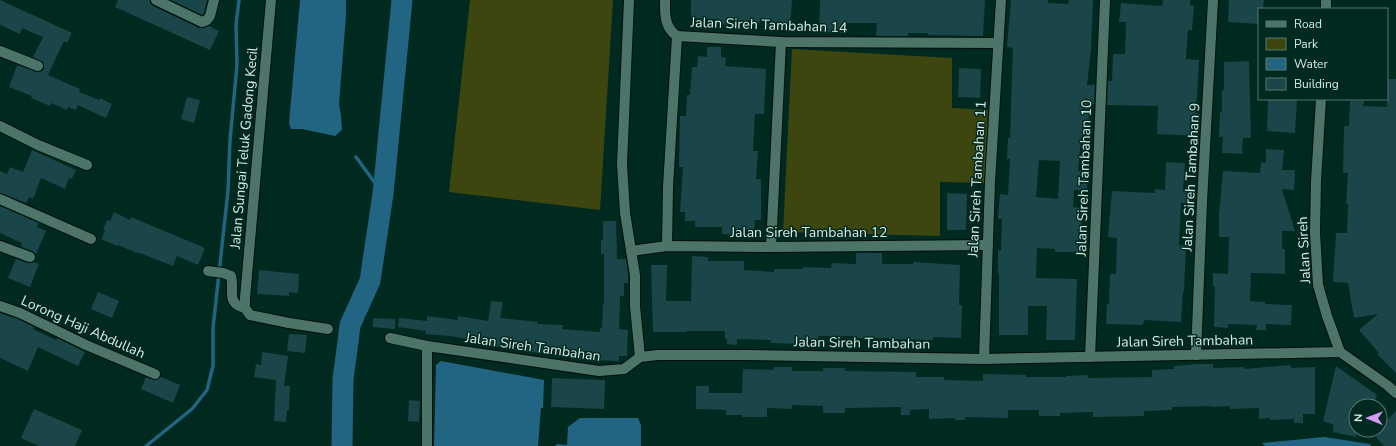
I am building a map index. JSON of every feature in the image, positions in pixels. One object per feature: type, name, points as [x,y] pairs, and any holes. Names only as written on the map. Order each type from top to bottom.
[{"type":"street","points":[[156,0],[202,22],[207,20],[210,16],[214,0]]},
{"type":"street","name":"Jalan Sungai Teluk Gadong Kecil","points":[[245,303],[271,0]]},
{"type":"street","points":[[629,0],[622,164],[624,206],[635,275],[635,306],[640,357]]},
{"type":"street","points":[[665,0],[666,20],[673,33],[678,36]]},
{"type":"street","name":"Jalan Sireh Tambahan 11","points":[[984,359],[988,245],[1001,0]]},
{"type":"street","name":"Jalan Sireh Tambahan 10","points":[[1090,357],[1105,0]]},
{"type":"street","name":"Jalan Sireh Tambahan 9","points":[[1196,355],[1202,202],[1213,0]]},
{"type":"street","name":"Jalan Sireh Tambahan 14","points":[[667,246],[668,187],[678,36],[781,42],[998,43]]},
{"type":"street","points":[[771,247],[781,42]]},
{"type":"street","points":[[0,51],[38,66]]},
{"type":"street","name":"Jalan Sireh","points":[[1321,100],[1315,232],[1318,284],[1340,352]]},
{"type":"street","points":[[0,126],[38,145],[87,165]]},
{"type":"street","points":[[0,199],[91,239]]},
{"type":"street","name":"Jalan Sireh Tambahan 12","points":[[631,251],[667,246],[771,247],[988,245]]},
{"type":"street","points":[[0,246],[30,257]]},
{"type":"street","points":[[208,271],[223,273],[231,276],[232,300],[235,304],[245,303],[250,315],[328,329]]},
{"type":"street","name":"Lorong Haji Abdullah","points":[[0,306],[20,313],[86,345],[155,374]]},
{"type":"street","name":"Jalan Sireh Tambahan","points":[[390,338],[427,346],[599,371],[624,369],[640,357],[658,355],[984,359],[1340,352]]},
{"type":"street","points":[[427,346],[427,446]]},
{"type":"street","points":[[1340,352],[1396,393]]},
{"type":"green space","points":[[470,0],[613,0],[600,210],[449,192]]},
{"type":"green space","points":[[792,49],[952,58],[952,108],[988,110],[985,183],[940,182],[940,236],[783,232]]},
{"type":"water","points":[[300,0],[346,0],[339,104],[342,130],[335,136],[302,129],[291,129],[289,123]]},
{"type":"water","points":[[441,361],[544,380],[543,408],[541,408],[538,446],[434,446],[436,365]]},
{"type":"water","points":[[580,418],[638,418],[641,425],[641,446],[555,446],[557,444],[567,445],[568,427]]},
{"type":"water","points":[[1324,437],[1370,444],[1371,446],[1265,446],[1262,443]]},
{"type":"building","points":[[0,0],[72,33],[67,43],[64,41],[48,75],[80,89],[79,92],[99,100],[100,98],[112,104],[106,118],[78,105],[76,110],[68,107],[67,110],[51,103],[50,106],[31,98],[32,96],[9,87],[17,65],[36,72],[44,69],[43,62],[33,57],[43,37],[22,28],[20,34],[0,25]]},
{"type":"building","points":[[118,0],[150,0],[150,3],[153,6],[199,28],[209,26],[219,31],[210,50],[115,7]]},
{"type":"building","points":[[171,0],[207,0],[204,13],[202,15]]},
{"type":"building","points":[[691,0],[792,0],[790,29],[765,27],[765,22],[733,22],[732,25],[715,24],[716,19],[691,18]]},
{"type":"building","points":[[820,0],[985,0],[983,36],[908,33],[908,36],[876,36],[877,23],[845,23],[844,33],[819,32]]},
{"type":"building","points":[[1011,0],[1048,0],[1048,3],[1068,4],[1069,0],[1093,0],[1091,49],[1087,85],[1095,85],[1094,104],[1090,104],[1087,137],[1081,137],[1078,171],[1088,171],[1087,190],[1074,190],[1073,207],[1082,208],[1080,252],[1055,252],[1055,249],[1037,248],[1036,278],[1077,279],[1075,340],[1046,340],[1047,306],[1028,306],[1028,335],[999,335],[998,250],[1001,250],[1002,219],[998,219],[1000,194],[1008,195],[1010,159],[1007,159],[1008,138],[1010,138],[1013,48],[1007,47]],"holes":[[[1039,160],[1060,161],[1058,199],[1036,197]]]},
{"type":"building","points":[[1163,0],[1190,0],[1190,5],[1194,6],[1192,30],[1188,30],[1186,59],[1199,60],[1196,113],[1200,114],[1199,136],[1157,134],[1158,106],[1107,105],[1108,81],[1112,81],[1113,54],[1125,54],[1126,22],[1119,22],[1121,3],[1162,6]]},
{"type":"building","points":[[1229,0],[1264,0],[1263,8],[1258,8],[1258,24],[1228,22]]},
{"type":"building","points":[[707,47],[721,47],[721,57],[726,58],[725,66],[766,69],[764,114],[755,114],[753,151],[758,151],[756,179],[761,179],[761,220],[755,220],[754,230],[740,229],[740,235],[722,234],[722,227],[695,227],[695,221],[685,221],[685,212],[680,212],[683,167],[679,167],[680,116],[686,116],[687,95],[690,95],[692,67],[697,67],[698,56],[707,57]]},
{"type":"building","points":[[1249,61],[1251,138],[1243,138],[1242,154],[1222,153],[1223,137],[1219,137],[1220,112],[1222,112],[1222,90],[1224,90],[1224,62]]},
{"type":"building","points":[[959,68],[981,69],[980,98],[958,97]]},
{"type":"building","points":[[1388,79],[1396,79],[1396,373],[1377,354],[1379,353],[1359,330],[1378,314],[1354,318],[1348,283],[1333,282],[1336,233],[1347,233],[1348,204],[1346,203],[1348,173],[1343,173],[1344,126],[1349,126],[1350,101],[1364,101],[1363,106],[1387,107]]},
{"type":"building","points":[[187,97],[200,100],[194,123],[181,119]]},
{"type":"building","points":[[1268,100],[1297,100],[1295,133],[1267,131]]},
{"type":"building","points":[[1266,149],[1284,150],[1282,170],[1295,170],[1294,190],[1282,189],[1295,231],[1282,231],[1282,249],[1285,249],[1285,274],[1251,273],[1250,301],[1265,302],[1265,304],[1292,305],[1291,325],[1266,324],[1266,330],[1256,330],[1257,325],[1228,324],[1228,328],[1214,327],[1215,287],[1213,286],[1213,273],[1228,274],[1229,237],[1219,237],[1219,215],[1223,171],[1260,173],[1261,162],[1266,163]]},
{"type":"building","points":[[32,150],[76,170],[72,179],[69,178],[65,189],[41,178],[33,199],[29,197],[26,203],[0,193],[0,171],[7,174],[10,167],[23,172]]},
{"type":"building","points":[[1166,162],[1185,163],[1183,191],[1192,191],[1191,203],[1181,203],[1179,245],[1186,245],[1181,322],[1144,320],[1143,325],[1106,324],[1107,304],[1109,304],[1110,274],[1116,274],[1117,238],[1108,237],[1112,191],[1155,193],[1155,189],[1165,190]]},
{"type":"building","points":[[947,193],[967,194],[966,230],[947,230]]},
{"type":"building","points":[[0,206],[39,223],[37,227],[46,231],[36,254],[21,247],[22,243],[0,233]]},
{"type":"building","points":[[114,212],[130,220],[131,217],[205,248],[198,265],[177,256],[173,266],[101,239],[105,231],[103,230],[107,220],[110,221]]},
{"type":"building","points":[[603,221],[616,221],[617,259],[626,259],[628,275],[628,283],[624,283],[624,296],[620,296],[619,329],[628,330],[627,356],[619,356],[619,361],[574,359],[574,357],[562,356],[562,354],[527,352],[485,345],[485,342],[450,336],[425,334],[426,331],[398,327],[399,318],[427,321],[427,316],[458,320],[458,316],[488,321],[491,301],[503,302],[500,318],[538,322],[537,324],[563,325],[562,329],[600,332],[600,328],[602,328],[604,303],[604,254],[601,254]]},
{"type":"building","points":[[856,253],[882,253],[882,264],[913,264],[913,262],[960,265],[959,305],[962,305],[961,338],[933,337],[933,340],[857,338],[857,336],[818,336],[818,340],[799,340],[799,344],[771,343],[771,340],[737,339],[737,345],[727,344],[727,339],[725,339],[725,331],[653,332],[651,265],[667,265],[666,301],[691,301],[692,256],[708,257],[708,261],[744,261],[744,270],[774,272],[774,269],[803,269],[803,267],[831,268],[832,263],[856,264]]},
{"type":"building","points":[[16,259],[28,263],[34,262],[39,264],[30,287],[8,278]]},
{"type":"building","points":[[259,270],[299,274],[298,293],[289,292],[289,296],[257,294]]},
{"type":"building","points":[[98,292],[119,301],[112,318],[91,309]]},
{"type":"building","points":[[0,313],[18,319],[34,327],[33,329],[56,340],[57,338],[85,352],[78,366],[38,347],[28,371],[0,358]]},
{"type":"building","points":[[373,318],[395,319],[395,329],[373,327]]},
{"type":"building","points":[[289,334],[307,335],[305,353],[287,351]]},
{"type":"building","points":[[262,352],[288,356],[284,386],[290,386],[289,410],[287,410],[286,422],[274,421],[276,380],[254,377],[256,364],[261,365]]},
{"type":"building","points":[[1213,364],[1213,368],[1244,367],[1244,369],[1290,365],[1291,368],[1315,367],[1315,414],[1303,414],[1303,423],[1294,423],[1294,419],[1259,419],[1259,408],[1230,409],[1230,406],[1172,407],[1172,410],[1144,411],[1144,416],[1093,417],[1093,412],[1060,413],[1060,416],[1039,416],[1039,410],[1008,410],[1008,418],[965,417],[965,420],[955,420],[955,418],[929,419],[929,409],[910,410],[910,415],[901,415],[901,407],[845,408],[845,413],[823,413],[823,406],[792,405],[792,409],[767,408],[767,417],[742,417],[742,415],[726,415],[726,410],[696,409],[696,386],[709,386],[709,393],[742,393],[743,369],[774,370],[774,367],[792,367],[792,371],[823,371],[823,368],[845,368],[845,371],[916,372],[916,377],[944,377],[944,380],[983,381],[983,374],[1026,375],[1026,377],[1066,377],[1088,375],[1088,378],[1152,377],[1152,370],[1174,369],[1174,366]]},
{"type":"building","points":[[1336,366],[1377,395],[1376,398],[1348,398],[1348,435],[1333,432],[1334,425],[1323,421]]},
{"type":"building","points":[[146,377],[155,380],[161,377],[180,385],[173,403],[141,389]]},
{"type":"building","points":[[552,378],[605,380],[604,409],[551,407]]},
{"type":"building","points":[[409,400],[420,401],[419,422],[408,421]]},
{"type":"building","points":[[34,409],[82,430],[75,446],[39,446],[21,438]]},
{"type":"building","points":[[1396,411],[1396,446],[1384,446],[1377,438],[1388,438],[1388,419]]},
{"type":"waterway","points":[[146,446],[192,409],[207,390],[213,366],[213,328],[228,191],[230,140],[237,65],[236,25],[239,0]]},
{"type":"waterway","points":[[342,446],[343,379],[350,325],[370,281],[383,194],[402,0]]},
{"type":"waterway","points":[[356,157],[383,194]]}]
